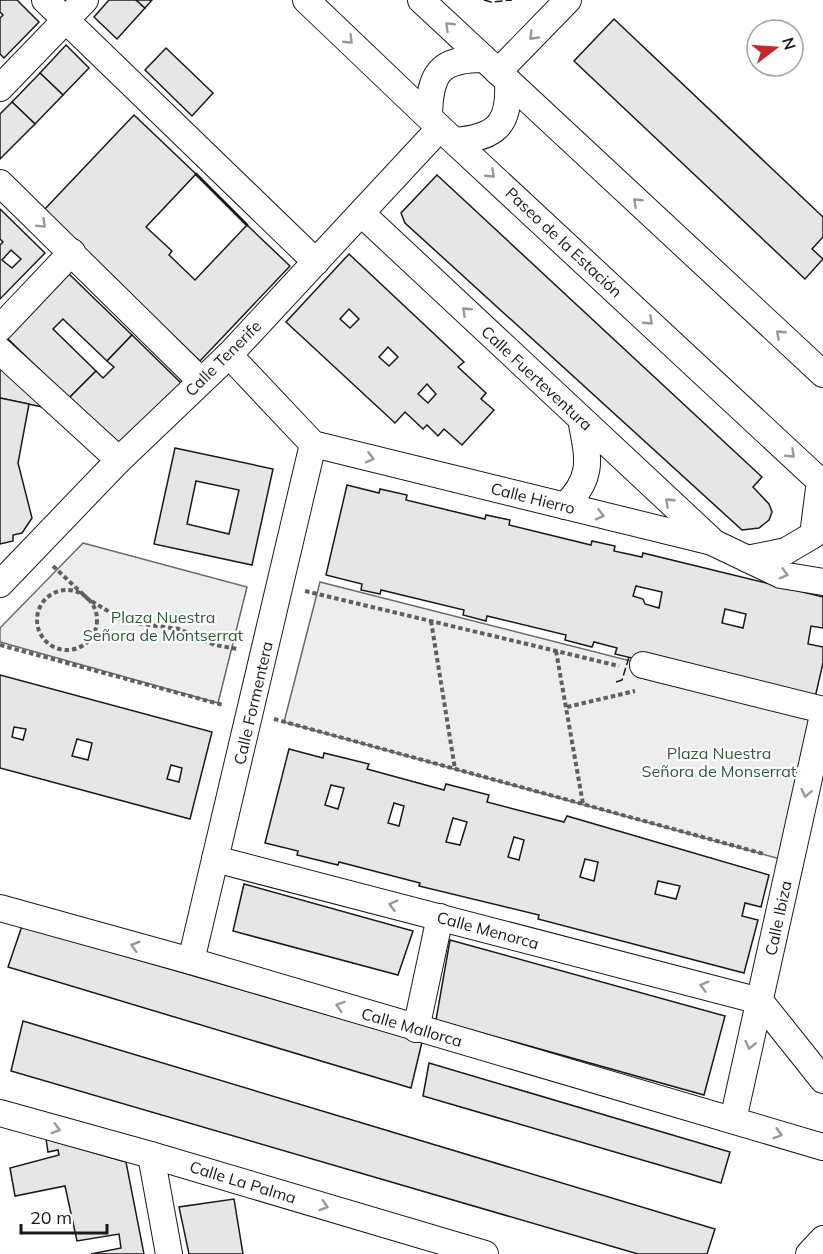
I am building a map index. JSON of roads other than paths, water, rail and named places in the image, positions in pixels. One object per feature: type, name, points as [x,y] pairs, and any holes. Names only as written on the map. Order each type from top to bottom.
[{"type":"street","points":[[45,0],[316,262]]},
{"type":"street","points":[[0,88],[85,0]]},
{"type":"street","name":"Paseo de la Estación","points":[[306,0],[822,482]]},
{"type":"street","points":[[422,0],[823,374]]},
{"type":"street","points":[[497,71],[568,0]]},
{"type":"street","points":[[464,59],[497,71],[509,100],[506,114],[499,126],[489,135],[475,139],[442,128],[429,92],[433,80],[441,70],[451,63],[464,59]]},
{"type":"street","name":"Calle Tenerife","points":[[0,584],[119,460],[200,380],[229,355],[442,128]]},
{"type":"street","points":[[0,183],[200,380]]},
{"type":"street","name":"Calle Fuerteventura","points":[[362,214],[712,542]]},
{"type":"street","points":[[0,328],[72,252]]},
{"type":"street","points":[[0,351],[119,460]]},
{"type":"street","points":[[229,355],[313,444]]},
{"type":"street","points":[[565,506],[578,494],[588,472],[581,419]]},
{"type":"street","name":"Calle Hierro","points":[[313,444],[712,542],[781,575],[823,582]]},
{"type":"street","name":"Calle Formentera","points":[[191,961],[313,444]]},
{"type":"street","points":[[747,559],[818,542],[822,482]]},
{"type":"street","points":[[631,665],[823,710]]},
{"type":"street","name":"Calle Ibiza","points":[[733,1120],[823,716]]},
{"type":"street","name":"Calle Menorca","points":[[215,859],[760,1001]]},
{"type":"street","name":"Calle Mallorca","points":[[0,908],[191,961],[823,1147]]},
{"type":"street","points":[[416,1029],[440,917]]},
{"type":"street","points":[[760,1001],[823,1080]]},
{"type":"street","name":"Calle La Palma","points":[[0,1113],[151,1155],[485,1254]]},
{"type":"street","points":[[151,1155],[169,1254]]},
{"type":"street","points":[[809,1254],[823,1239]]},
{"type":"park label","name":"Plaza Nuestra Señora de Montserrat","points":[[163,626]]},
{"type":"park label","name":"Plaza Nuestra Señora de Monserrat","points":[[719,762]]}]
